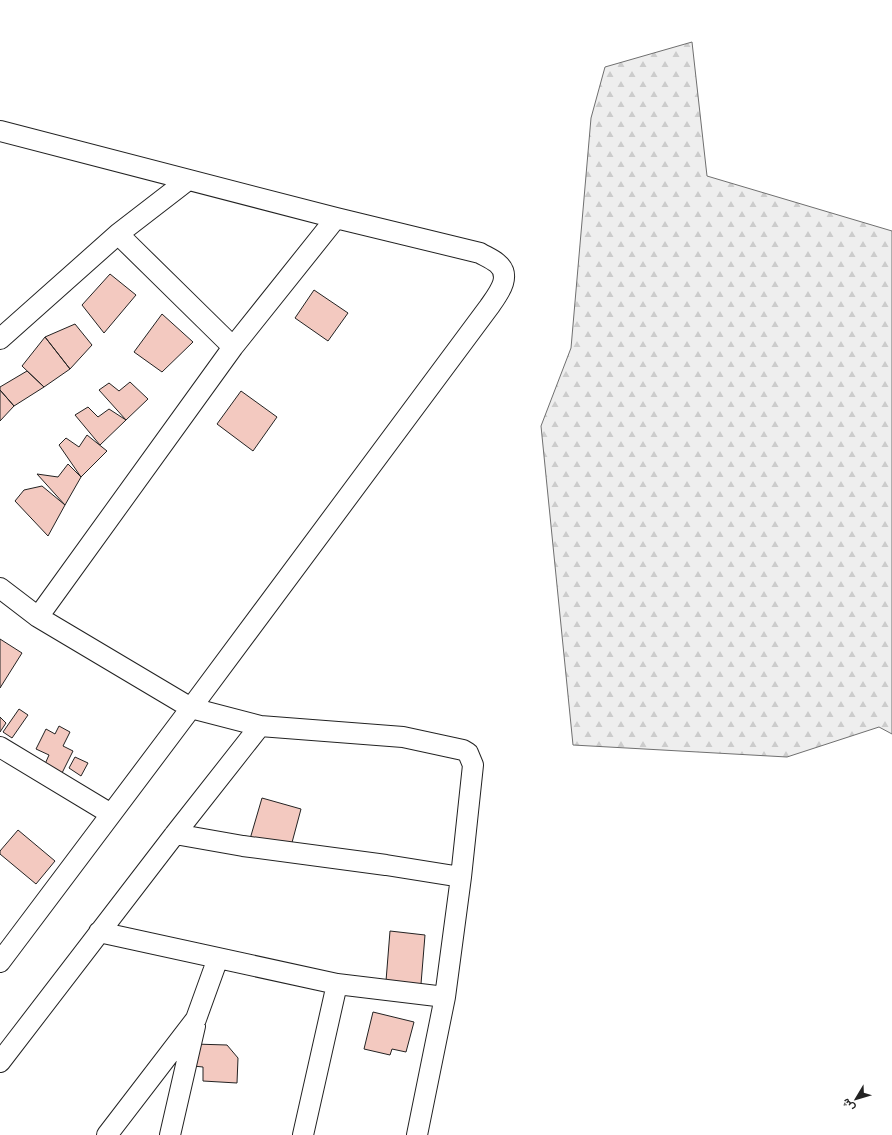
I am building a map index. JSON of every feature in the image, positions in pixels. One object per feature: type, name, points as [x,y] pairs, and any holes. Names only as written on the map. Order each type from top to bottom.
[{"type":"street","points":[[0,131],[336,218],[480,253],[497,263],[502,269],[504,275],[504,283],[489,307],[0,962]]},
{"type":"street","points":[[0,339],[118,234],[188,180]]},
{"type":"street","points":[[38,617],[233,347],[336,218]]},
{"type":"street","points":[[118,234],[233,347]]},
{"type":"street","points":[[0,588],[38,617],[191,708],[260,726],[403,737],[463,750],[468,753],[473,765],[461,877],[445,997],[417,1135]]},
{"type":"street","points":[[0,1062],[99,932],[260,726]]},
{"type":"street","points":[[1,750],[111,814]]},
{"type":"street","points":[[175,834],[243,846],[386,865],[461,877]]},
{"type":"street","points":[[99,932],[337,984],[445,997]]},
{"type":"street","points":[[170,1135],[196,1019],[218,958]]},
{"type":"street","points":[[303,1135],[337,984]]},
{"type":"street","points":[[107,1135],[196,1019]]},
{"type":"green space","points":[[692,42],[707,176],[892,231],[892,734],[879,727],[787,757],[573,745],[541,426],[571,348],[591,118],[605,67]]},
{"type":"building","points":[[110,274],[136,295],[104,333],[82,305]]},
{"type":"building","points":[[314,290],[348,313],[328,341],[295,318]]},
{"type":"building","points":[[162,314],[193,342],[162,372],[134,352]]},
{"type":"building","points":[[75,324],[92,345],[70,369],[45,337]]},
{"type":"building","points":[[45,337],[70,369],[44,387],[22,366]]},
{"type":"building","points":[[27,371],[44,387],[14,406],[0,390],[0,387]]},
{"type":"building","points":[[130,382],[148,399],[126,420],[99,390],[109,383],[119,391]]},
{"type":"building","points":[[0,390],[14,406],[0,421]]},
{"type":"building","points":[[241,391],[277,417],[253,451],[217,424]]},
{"type":"building","points":[[88,407],[98,417],[109,409],[126,420],[100,445],[75,415]]},
{"type":"building","points":[[87,435],[107,451],[81,477],[59,445],[66,438],[79,447]]},
{"type":"building","points":[[68,464],[81,477],[65,505],[37,474],[58,477]]},
{"type":"building","points":[[42,486],[65,505],[48,536],[15,501],[24,490]]},
{"type":"building","points":[[0,639],[22,653],[0,688]]},
{"type":"building","points":[[19,709],[28,715],[12,738],[3,732]]},
{"type":"building","points":[[0,717],[6,723],[0,732]]},
{"type":"building","points":[[59,726],[70,732],[63,746],[73,751],[62,773],[45,764],[49,755],[36,749],[46,729],[55,734]]},
{"type":"building","points":[[75,757],[88,763],[81,776],[69,768]]},
{"type":"building","points":[[262,798],[301,809],[290,850],[250,839]]},
{"type":"building","points":[[18,830],[55,861],[36,884],[0,854],[0,851]]},
{"type":"building","points":[[390,931],[425,935],[421,984],[386,981]]},
{"type":"building","points":[[373,1012],[414,1022],[406,1052],[392,1049],[390,1055],[364,1049]]},
{"type":"building","points":[[194,1044],[227,1045],[238,1058],[237,1083],[203,1081],[203,1067],[193,1066]]}]
